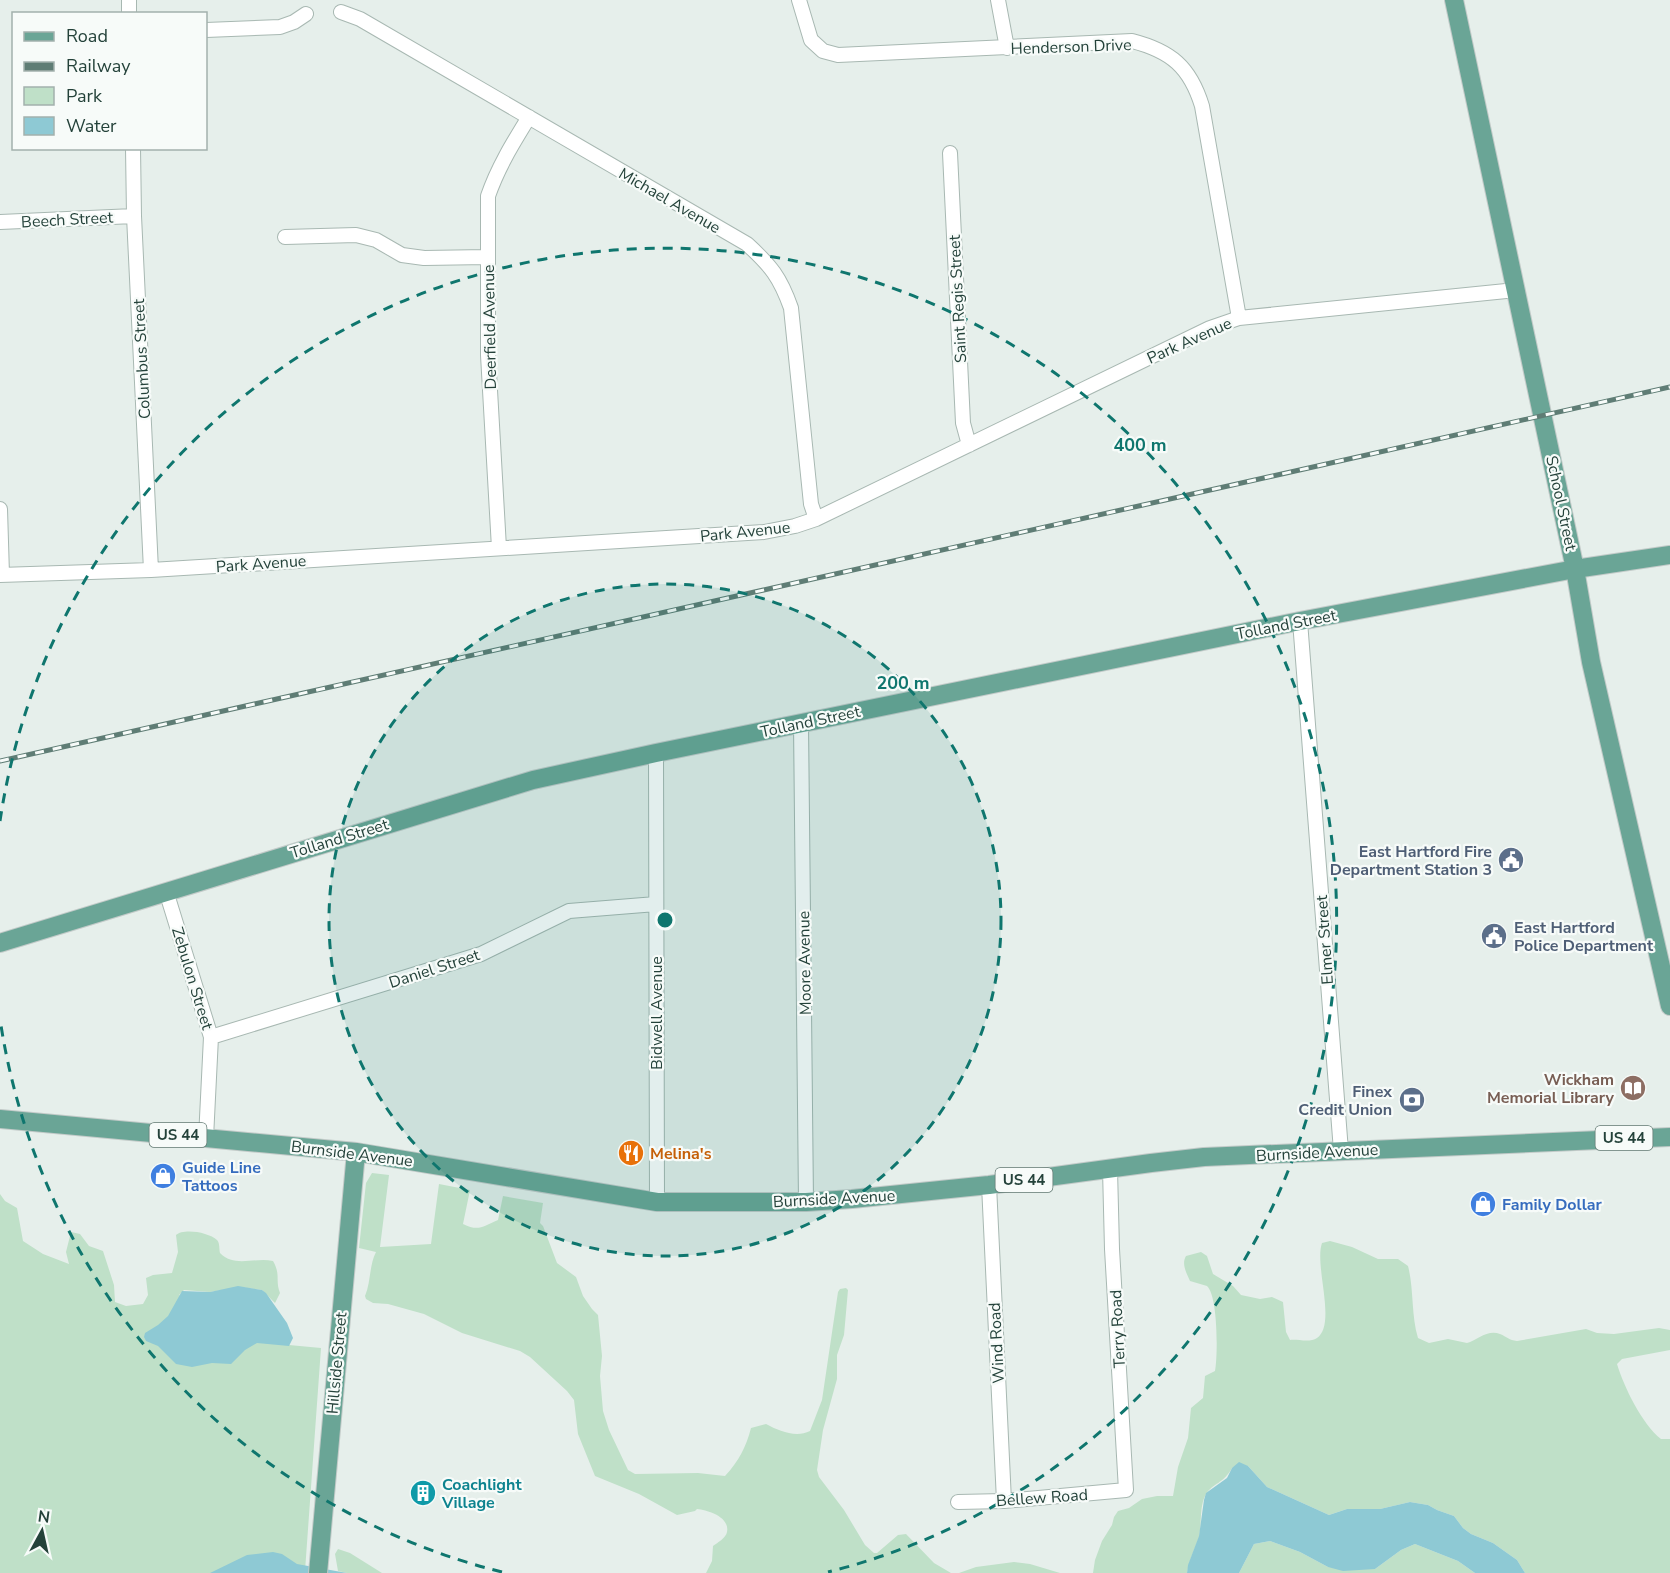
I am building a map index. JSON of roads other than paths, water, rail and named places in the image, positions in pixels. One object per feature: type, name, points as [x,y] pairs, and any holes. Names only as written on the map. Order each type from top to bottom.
[{"type":"main road","name":"School Street","points":[[1454,0],[1575,569],[1591,662],[1670,1006]]},
{"type":"main road","name":"Tolland Street","points":[[0,943],[533,780],[1300,621],[1575,569],[1670,555]]},
{"type":"main road","name":"Burnside Avenue","points":[[0,1119],[356,1152],[657,1202],[806,1202],[989,1185],[1204,1157],[1670,1137]]},
{"type":"main road","name":"Hillside Street","points":[[319,1564],[356,1152]]},
{"type":"street","name":"Henderson Drive","points":[[799,0],[812,40],[823,51],[838,55],[1132,41],[1151,46],[1170,55],[1185,70],[1196,87],[1202,106],[1239,318]]},
{"type":"street","points":[[998,0],[1007,48]]},
{"type":"street","name":"Michael Avenue","points":[[341,12],[360,19],[747,244],[768,263],[783,285],[790,308],[811,504],[816,519]]},
{"type":"street","points":[[207,30],[280,27],[306,14]]},
{"type":"street","name":"Deerfield Avenue","points":[[499,548],[488,355],[488,196],[495,175],[529,117]]},
{"type":"street","name":"Columbus Street","points":[[133,150],[134,216],[151,570]]},
{"type":"street","name":"Saint Regis Street","points":[[950,153],[963,423],[969,445]]},
{"type":"street","name":"Beech Street","points":[[0,222],[134,216]]},
{"type":"street","points":[[285,237],[356,235],[376,240],[402,255],[424,258],[487,257]]},
{"type":"street","name":"Park Avenue","points":[[1,575],[151,570],[764,532],[816,519],[1210,328],[1239,318],[1516,290]]},
{"type":"street","points":[[0,509],[1,575]]},
{"type":"street","name":"Elmer Street","points":[[1300,621],[1341,1150]]},
{"type":"street","name":"Moore Avenue","points":[[801,723],[806,1202]]},
{"type":"street","name":"Bidwell Avenue","points":[[656,753],[657,1202]]},
{"type":"street","name":"Zebulon Street","points":[[166,891],[211,1037],[206,1138]]},
{"type":"street","name":"Daniel Street","points":[[211,1037],[481,954],[569,911],[656,904]]},
{"type":"street","name":"Terry Road","points":[[1110,1169],[1112,1249],[1126,1490]]},
{"type":"street","name":"Wind Road","points":[[989,1185],[1004,1501]]},
{"type":"street","name":"Bellew Road","points":[[958,1502],[1004,1501],[1126,1490]]},
{"type":"water","points":[[238,1286],[262,1290],[266,1293],[287,1323],[293,1338],[289,1346],[257,1343],[245,1350],[231,1364],[212,1363],[192,1367],[176,1364],[158,1346],[146,1341],[145,1333],[168,1316],[182,1291],[210,1292]]},
{"type":"water","points":[[1239,1462],[1248,1466],[1267,1487],[1329,1515],[1347,1509],[1380,1509],[1410,1502],[1428,1505],[1454,1516],[1471,1534],[1493,1543],[1517,1560],[1525,1573],[1475,1573],[1458,1561],[1415,1544],[1401,1550],[1375,1569],[1343,1571],[1328,1567],[1300,1552],[1270,1541],[1254,1544],[1239,1573],[1187,1573],[1199,1536],[1206,1493],[1227,1478],[1232,1468]]},
{"type":"water","points":[[273,1552],[282,1554],[297,1564],[347,1573],[210,1573],[247,1555]]},
{"type":"railway","points":[[0,761],[1670,387]]},
{"type":"place","name":"East Hartford Fire Department Station 3","points":[[1511,860]]},
{"type":"place","name":"East Hartford Police Department","points":[[1494,936]]},
{"type":"place","name":"Wickham Memorial Library","points":[[1633,1088]]},
{"type":"place","name":"Finex Credit Union","points":[[1412,1100]]},
{"type":"place","name":"Melina's","points":[[631,1153]]},
{"type":"place","name":"Guide Line Tattoos","points":[[163,1176]]},
{"type":"place","name":"Family Dollar","points":[[1483,1204]]},
{"type":"place","name":"Coachlight Village","points":[[423,1493]]}]
